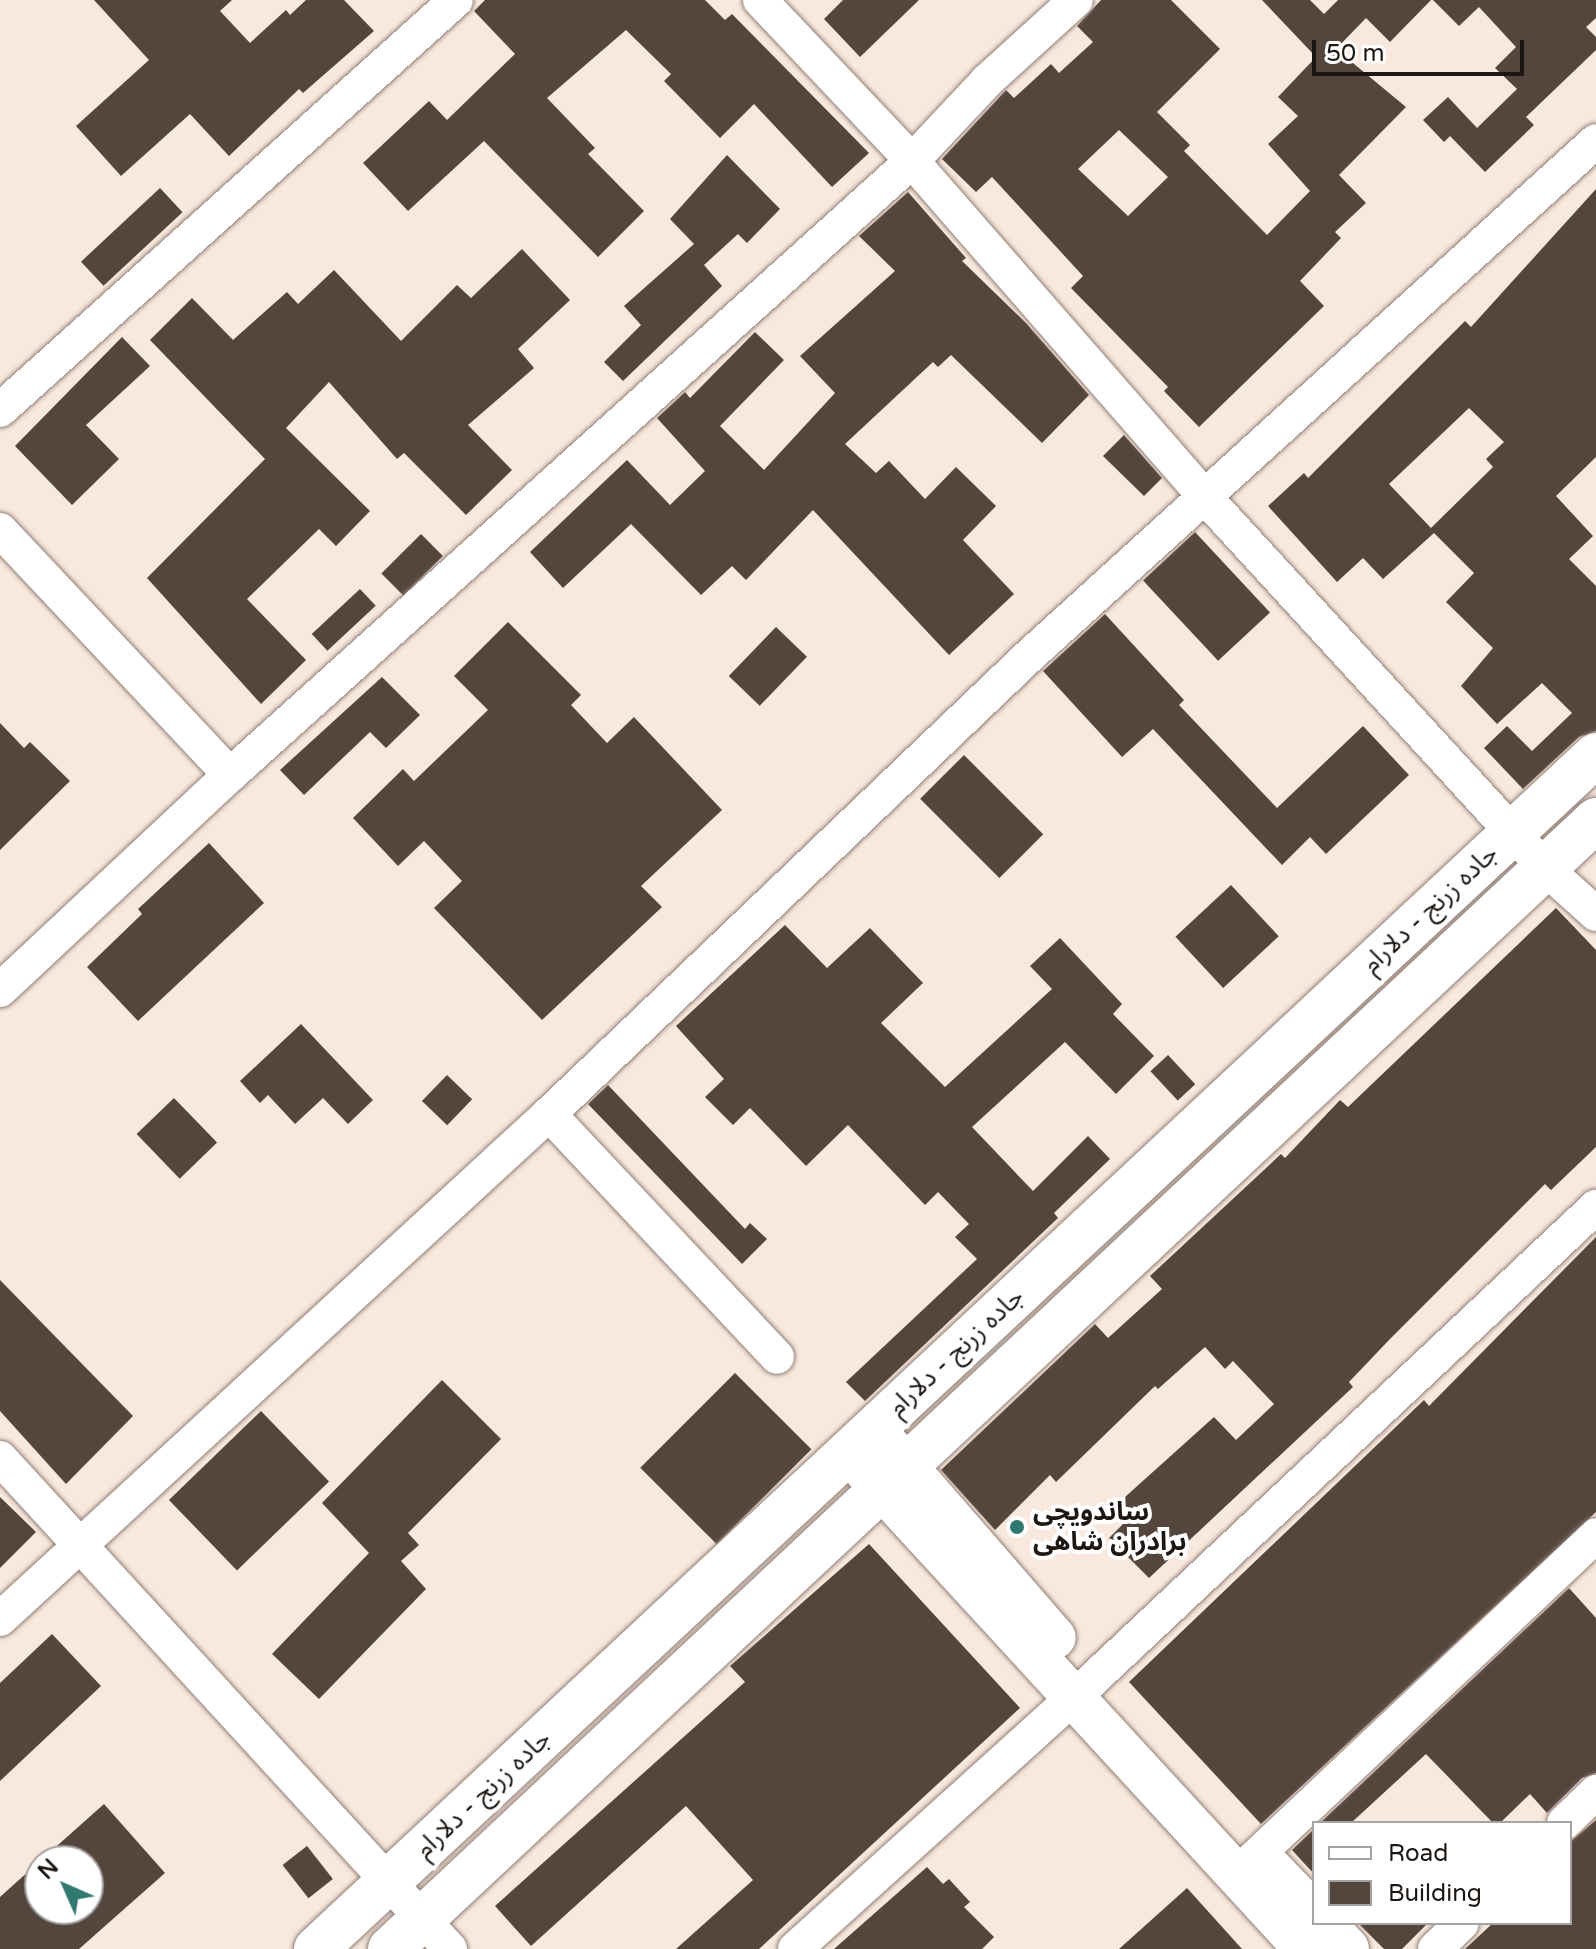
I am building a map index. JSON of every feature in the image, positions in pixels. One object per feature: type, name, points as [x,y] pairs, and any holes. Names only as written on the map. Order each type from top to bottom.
[{"type":"highway","name":"جاده زرنج - دلارام","points":[[316,1949],[1596,755]]},
{"type":"highway","name":"جاده زرنج - دلارام","points":[[420,1939],[895,1473],[1596,820]]},
{"type":"main road","points":[[861,1441],[895,1473],[1082,1690],[1248,1863],[1312,1911]]},
{"type":"main road","points":[[1248,1863],[1305,1949]]},
{"type":"main road","points":[[1326,1925],[1348,1949]]},
{"type":"street","points":[[0,410],[456,0]]},
{"type":"street","points":[[760,0],[912,161],[1204,496],[1545,868],[1596,914]]},
{"type":"street","points":[[0,990],[230,775],[912,161],[987,81],[1076,0]]},
{"type":"street","points":[[0,1619],[549,1114],[1204,496],[1596,141]]},
{"type":"street","points":[[0,530],[230,775]]},
{"type":"street","points":[[549,1114],[777,1357]]},
{"type":"street","points":[[795,1949],[1082,1690],[1596,1207]]},
{"type":"street","points":[[0,1458],[386,1884],[420,1939]]},
{"type":"street","points":[[1248,1863],[1596,1535]]},
{"type":"street","points":[[1566,1821],[1596,1792]]},
{"type":"street","points":[[1435,1949],[1460,1925]]},
{"type":"building","points":[[94,0],[232,0],[220,11],[250,43],[286,10],[290,15],[306,0],[344,0],[374,31],[303,93],[299,89],[229,156],[190,114],[121,176],[76,126],[149,60]]},
{"type":"building","points":[[485,0],[705,0],[725,20],[732,14],[869,153],[832,187],[754,104],[720,138],[664,81],[671,74],[626,30],[547,98],[595,148],[588,154],[644,211],[598,257],[484,141],[408,211],[363,163],[429,101],[447,120],[515,54],[474,11]]},
{"type":"building","points":[[843,0],[919,0],[860,57],[824,19]]},
{"type":"building","points":[[1101,0],[1171,0],[1220,49],[1157,112],[1190,145],[1184,151],[1267,235],[1310,191],[1268,144],[1298,116],[1278,97],[1316,57],[1262,0],[1310,0],[1324,14],[1338,0],[1431,0],[1390,42],[1366,18],[1336,49],[1406,107],[1339,175],[1366,203],[1335,232],[1341,238],[1300,281],[1324,306],[1199,427],[1164,391],[1168,387],[1071,288],[1083,276],[992,177],[976,192],[942,159],[1006,90],[1014,98],[1051,64],[1059,73],[1093,42],[1077,26]],"holes":[[[1119,130],[1168,177],[1128,216],[1078,169]]]},
{"type":"building","points":[[1433,0],[1596,0],[1596,18],[1586,27],[1596,37],[1596,50],[1526,117],[1534,125],[1485,172],[1450,136],[1444,142],[1423,120],[1448,97],[1477,128],[1517,89],[1495,68],[1516,47],[1479,7],[1459,26]]},
{"type":"building","points":[[727,155],[780,209],[747,243],[738,234],[704,265],[722,286],[623,381],[604,362],[641,325],[624,306],[694,244],[670,219]]},
{"type":"building","points":[[160,188],[183,212],[104,286],[81,262]]},
{"type":"building","points":[[1596,189],[1596,457],[1556,496],[1593,536],[1569,559],[1596,586],[1596,731],[1579,737],[1523,789],[1484,748],[1507,726],[1532,751],[1572,713],[1542,683],[1497,724],[1461,686],[1493,648],[1446,602],[1474,573],[1434,533],[1383,579],[1363,558],[1337,582],[1268,506],[1304,473],[1308,478],[1465,321],[1471,327]],"holes":[[[1469,408],[1504,442],[1486,459],[1493,467],[1431,528],[1389,484]]]},
{"type":"building","points":[[908,192],[966,258],[962,261],[1026,323],[1089,395],[1042,443],[951,355],[938,367],[933,362],[845,444],[876,473],[889,461],[925,499],[956,467],[996,506],[963,540],[1014,594],[949,655],[813,510],[746,580],[732,566],[701,595],[631,524],[563,588],[530,552],[627,460],[670,505],[705,471],[657,418],[685,392],[690,398],[755,332],[784,360],[720,426],[764,470],[835,393],[800,356],[895,271],[859,236]]},
{"type":"building","points":[[522,249],[570,300],[518,349],[534,368],[468,425],[512,470],[466,515],[404,453],[397,459],[329,382],[286,428],[370,511],[336,546],[319,529],[247,599],[306,660],[261,704],[147,578],[265,459],[150,340],[192,298],[233,340],[287,292],[298,304],[334,270],[401,341],[457,285],[471,298]]},
{"type":"building","points":[[122,337],[150,366],[86,425],[119,459],[72,505],[15,446]]},
{"type":"building","points":[[1124,435],[1162,478],[1144,496],[1103,456]]},
{"type":"building","points":[[1195,532],[1270,612],[1218,661],[1143,580]]},
{"type":"building","points":[[421,534],[443,556],[403,596],[381,574]]},
{"type":"building","points":[[360,589],[376,606],[327,651],[312,634]]},
{"type":"building","points":[[1105,614],[1184,700],[1179,705],[1277,808],[1363,726],[1409,775],[1326,854],[1310,837],[1282,865],[1153,729],[1122,757],[1043,671]]},
{"type":"building","points":[[508,622],[581,695],[571,705],[607,743],[634,717],[722,810],[641,886],[662,907],[542,1020],[434,908],[462,881],[424,841],[398,866],[353,818],[403,769],[414,781],[488,710],[454,676]]},
{"type":"building","points":[[776,627],[807,657],[760,706],[729,676]]},
{"type":"building","points":[[382,677],[420,715],[386,748],[370,732],[304,795],[280,770]]},
{"type":"building","points":[[0,723],[24,748],[30,742],[70,781],[0,850]]},
{"type":"building","points":[[964,755],[1043,834],[999,878],[920,799]]},
{"type":"building","points":[[209,843],[264,903],[138,1021],[87,967],[142,914],[138,909]]},
{"type":"building","points":[[1231,885],[1279,936],[1223,988],[1175,937]]},
{"type":"building","points":[[1556,908],[1596,950],[1596,1147],[1551,1190],[1545,1184],[1349,1382],[1353,1387],[1149,1578],[1109,1538],[1128,1519],[1115,1506],[1214,1417],[1236,1440],[1274,1404],[1233,1361],[1225,1369],[1205,1347],[1158,1389],[1155,1386],[1056,1482],[1050,1475],[995,1530],[941,1470],[1095,1324],[1108,1338],[1162,1289],[1150,1276],[1281,1154],[1285,1158],[1340,1100],[1348,1107]]},
{"type":"building","points":[[785,925],[827,968],[870,928],[923,983],[881,1023],[945,1087],[1052,989],[1030,966],[1060,938],[1122,1004],[1113,1014],[1154,1056],[1116,1094],[1065,1042],[972,1127],[1033,1191],[1088,1136],[1110,1159],[1054,1213],[1058,1218],[865,1401],[846,1382],[977,1259],[955,1237],[969,1224],[938,1192],[925,1205],[848,1125],[806,1166],[750,1108],[733,1125],[705,1097],[724,1079],[676,1026]]},
{"type":"building","points":[[301,1024],[373,1100],[348,1124],[323,1098],[295,1124],[268,1095],[260,1103],[240,1081]]},
{"type":"building","points":[[1168,1055],[1195,1084],[1178,1101],[1150,1071]]},
{"type":"building","points":[[447,1075],[472,1099],[447,1125],[422,1101]]},
{"type":"building","points":[[608,1085],[745,1229],[750,1223],[767,1239],[742,1264],[588,1104]]},
{"type":"building","points":[[174,1098],[217,1143],[180,1179],[137,1134]]},
{"type":"building","points":[[1596,1237],[1596,1512],[1261,1824],[1129,1682],[1424,1400],[1429,1406]]},
{"type":"building","points":[[0,1280],[133,1416],[66,1484],[0,1411]]},
{"type":"building","points":[[735,1373],[811,1449],[717,1544],[640,1468]]},
{"type":"building","points":[[442,1380],[501,1439],[408,1533],[419,1545],[401,1561],[426,1589],[319,1699],[272,1654],[369,1553],[322,1503]]},
{"type":"building","points":[[261,1411],[329,1481],[237,1570],[169,1500]]},
{"type":"building","points":[[0,1497],[36,1532],[0,1568]]},
{"type":"building","points":[[869,1544],[1020,1708],[759,1949],[676,1949],[753,1880],[686,1806],[531,1946],[495,1906],[745,1682],[730,1666]]},
{"type":"building","points":[[1569,1588],[1596,1618],[1596,1773],[1582,1778],[1547,1813],[1530,1794],[1502,1821],[1491,1821],[1426,1754],[1353,1821],[1322,1821]]},
{"type":"building","points":[[52,1634],[101,1686],[0,1781],[0,1683]]},
{"type":"building","points":[[104,1804],[165,1873],[79,1949],[0,1949],[0,1897],[24,1875],[24,1925],[104,1925],[104,1845],[58,1845]]},
{"type":"building","points":[[1596,1820],[1596,1949],[1465,1949],[1491,1925],[1572,1925],[1572,1840]]},
{"type":"building","points":[[1312,1831],[1312,1872],[1292,1850]]},
{"type":"building","points":[[307,1846],[333,1879],[308,1898],[283,1865]]},
{"type":"building","points":[[927,1867],[943,1884],[949,1879],[970,1902],[964,1907],[994,1937],[982,1949],[834,1949]]},
{"type":"building","points":[[1187,1888],[1242,1949],[1119,1949]]},
{"type":"building","points":[[1360,1925],[1426,1925],[1402,1949],[1384,1949]]},
{"type":"place","name":"ساندویچی برادران شاهی","points":[[1017,1527]]}]
